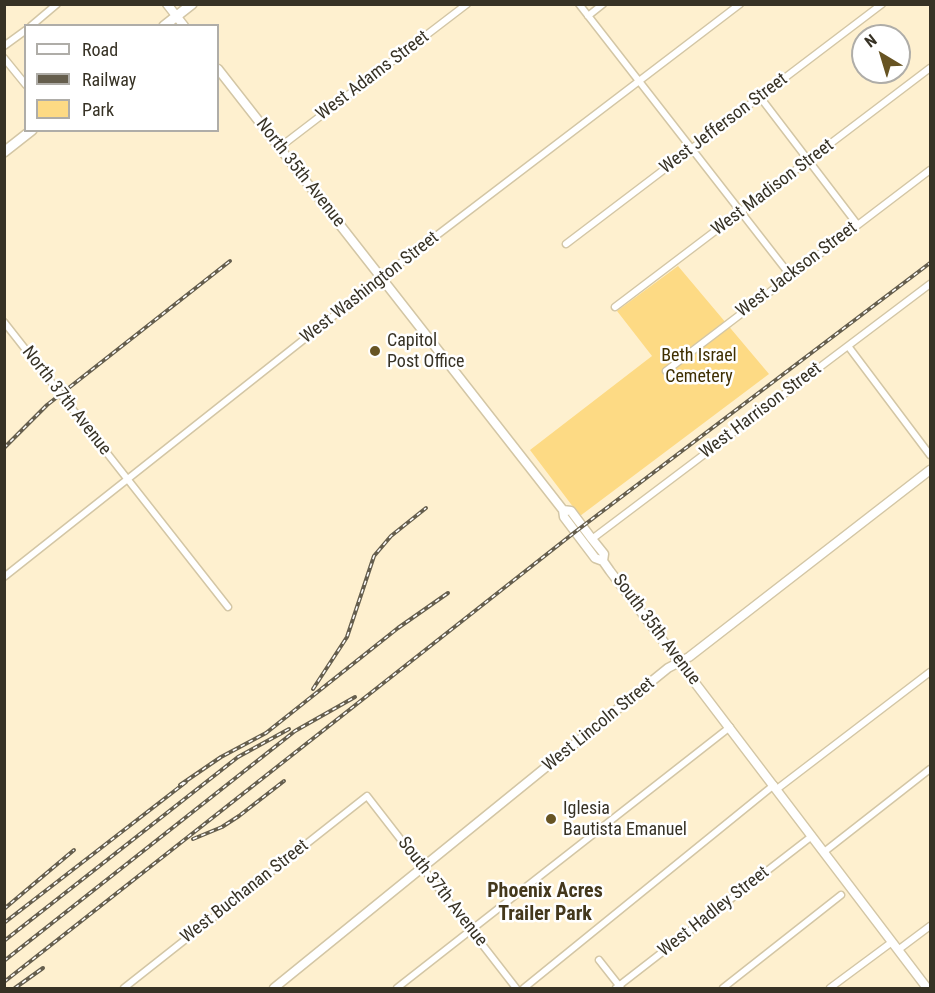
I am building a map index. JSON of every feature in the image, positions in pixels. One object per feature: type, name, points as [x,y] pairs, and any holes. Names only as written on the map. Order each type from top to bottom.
[{"type":"main road","points":[[167,4],[182,24]]},
{"type":"main road","points":[[167,24],[192,4]]},
{"type":"main road","name":"North 35th Avenue","points":[[219,70],[382,277]]},
{"type":"main road","points":[[4,152],[29,132]]},
{"type":"main road","name":"South 35th Avenue","points":[[382,277],[563,510],[564,517],[596,558],[603,561],[927,988]]},
{"type":"main road","name":"West Lincoln Street","points":[[274,988],[668,668],[679,662],[930,470]]},
{"type":"main road","points":[[563,510],[571,511],[604,554],[603,561]]},
{"type":"street","points":[[33,24],[57,4]]},
{"type":"street","name":"West Adams Street","points":[[280,147],[467,4]]},
{"type":"street","points":[[579,4],[790,275]]},
{"type":"street","points":[[588,16],[603,4]]},
{"type":"street","name":"West Washington Street","points":[[4,578],[382,277],[741,4]]},
{"type":"street","name":"West Jefferson Street","points":[[566,244],[882,4]]},
{"type":"street","points":[[4,46],[24,31]]},
{"type":"street","points":[[4,58],[24,83]]},
{"type":"street","name":"West Madison Street","points":[[615,307],[930,68]]},
{"type":"street","points":[[760,97],[857,224]]},
{"type":"street","name":"West Jackson Street","points":[[666,371],[930,170]]},
{"type":"street","name":"West Harrison Street","points":[[592,538],[930,284]]},
{"type":"street","name":"North 37th Avenue","points":[[4,322],[7,331],[128,480]]},
{"type":"street","points":[[848,346],[930,455]]},
{"type":"street","points":[[128,480],[228,607]]},
{"type":"street","points":[[524,988],[775,787],[930,672]]},
{"type":"street","points":[[397,988],[730,728]]},
{"type":"street","points":[[824,852],[930,769]]},
{"type":"street","name":"South 37th Avenue","points":[[367,796],[516,988]]},
{"type":"street","name":"West Buchanan Street","points":[[124,988],[367,796]]},
{"type":"street","name":"West Hadley Street","points":[[618,988],[812,836]]},
{"type":"street","points":[[723,988],[842,895]]},
{"type":"street","points":[[898,950],[930,926]]},
{"type":"street","points":[[830,988],[891,942]]},
{"type":"street","points":[[599,960],[618,988]]},
{"type":"green space","name":"Beth Israel Cemetery","points":[[678,266],[769,374],[580,516],[530,450],[652,356],[617,311]]},
{"type":"railway","points":[[4,448],[47,405],[230,261]]},
{"type":"railway","points":[[4,982],[575,532],[930,263]]},
{"type":"railway","points":[[313,689],[347,637],[374,556],[391,536],[426,508]]},
{"type":"railway","points":[[180,785],[221,757],[266,733],[398,628],[448,593]]},
{"type":"railway","points":[[4,961],[295,731],[355,697]]},
{"type":"railway","points":[[4,941],[238,757],[289,729]]},
{"type":"railway","points":[[193,839],[222,827],[284,781]]},
{"type":"railway","points":[[4,923],[186,782]]},
{"type":"railway","points":[[4,909],[74,850]]},
{"type":"railway","points":[[15,988],[43,968]]},
{"type":"place","name":"Capitol Post Office","points":[[375,351]]},
{"type":"place","name":"Iglesia Bautista Emanuel","points":[[551,819]]},
{"type":"district","name":"Phoenix Acres Trailer Park","points":[[545,904]]}]
